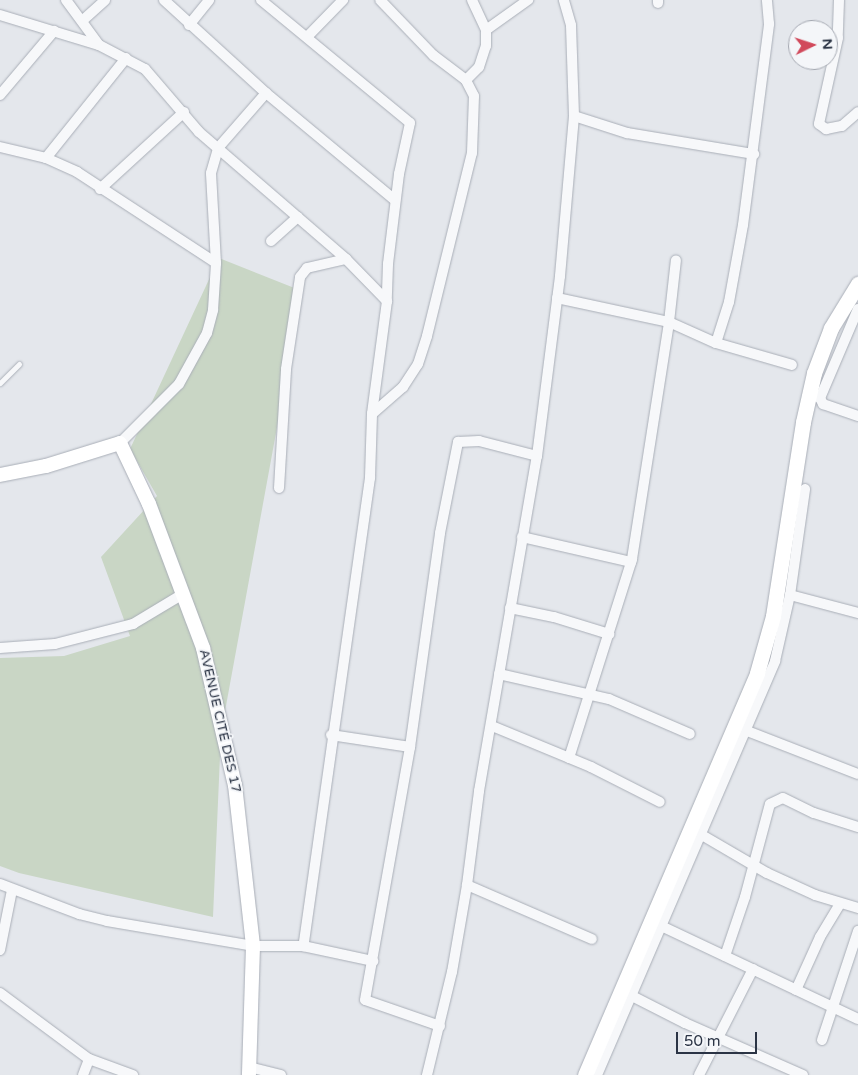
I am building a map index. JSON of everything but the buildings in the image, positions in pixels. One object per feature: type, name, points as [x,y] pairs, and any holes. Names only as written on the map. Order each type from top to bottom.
[{"type":"main road","points":[[586,1075],[626,993],[656,924],[695,831],[756,673],[773,616],[803,422],[814,373],[831,328],[858,284]]},
{"type":"street","points":[[66,0],[99,45]]},
{"type":"street","points":[[82,21],[105,0]]},
{"type":"street","points":[[164,0],[189,25],[266,93],[395,200]]},
{"type":"street","points":[[189,25],[209,0]]},
{"type":"street","points":[[260,0],[308,37],[410,123],[395,200],[387,301],[372,414],[370,478],[331,735],[303,946]]},
{"type":"street","points":[[308,37],[343,0]]},
{"type":"street","points":[[372,414],[403,387],[418,364],[427,336],[472,153],[474,96],[466,80],[433,54],[380,0]]},
{"type":"street","points":[[466,80],[484,57],[486,30],[472,0]]},
{"type":"street","points":[[486,30],[528,0]]},
{"type":"street","points":[[427,1075],[440,1026],[467,885],[499,674],[537,456],[557,298],[574,116],[571,25],[564,0]]},
{"type":"street","points":[[716,343],[736,274],[754,154],[769,24],[767,0]]},
{"type":"street","points":[[839,0],[838,38],[821,127],[826,129],[842,126],[858,112]]},
{"type":"street","points":[[0,15],[99,45],[145,69],[184,112],[199,132],[346,259],[387,301]]},
{"type":"street","points":[[0,95],[54,31]]},
{"type":"street","points":[[46,158],[126,58]]},
{"type":"street","points":[[0,475],[46,466],[120,443],[179,384],[195,355],[213,310],[216,263],[211,173],[218,148],[266,93]]},
{"type":"street","points":[[100,189],[184,112]]},
{"type":"street","points":[[574,116],[626,133],[754,154]]},
{"type":"street","points":[[0,147],[46,158],[77,172],[100,189],[216,263]]},
{"type":"street","points":[[271,241],[298,217]]},
{"type":"street","points":[[279,488],[286,370],[300,277],[307,268],[346,259]]},
{"type":"street","points":[[569,758],[631,562],[669,322],[676,260]]},
{"type":"street","points":[[557,298],[669,322],[716,343],[792,365]]},
{"type":"street","points":[[858,309],[854,327],[820,398],[823,404],[858,416]]},
{"type":"street","points":[[440,1026],[366,1002],[410,747],[440,533],[458,442],[479,441],[537,456]]},
{"type":"street","name":"AVENUE CITÉ DES 17","points":[[120,443],[149,504],[204,648],[229,749],[242,831],[253,946],[249,1071]]},
{"type":"street","points":[[805,489],[790,595],[775,661],[747,731],[695,831],[753,865],[840,904],[858,908]]},
{"type":"street","points":[[522,537],[631,562]]},
{"type":"street","points":[[0,648],[55,644],[133,624],[183,594]]},
{"type":"street","points":[[790,595],[858,613]]},
{"type":"street","points":[[510,608],[554,617],[608,634]]},
{"type":"street","points":[[499,674],[609,699],[690,734]]},
{"type":"street","points":[[492,726],[569,758],[660,802]]},
{"type":"street","points":[[747,731],[858,774]]},
{"type":"street","points":[[331,735],[410,747]]},
{"type":"street","points":[[725,956],[753,865],[767,811],[776,799],[783,798],[814,813],[858,827]]},
{"type":"street","points":[[0,884],[79,914],[253,946],[303,946],[373,962]]},
{"type":"street","points":[[467,885],[592,939]]},
{"type":"street","points":[[0,950],[12,890]]},
{"type":"street","points":[[796,990],[820,936],[840,904]]},
{"type":"street","points":[[656,924],[858,1019]]},
{"type":"street","points":[[822,1040],[858,931]]},
{"type":"street","points":[[699,1075],[753,969]]},
{"type":"street","points":[[0,993],[90,1059],[133,1075]]},
{"type":"street","points":[[597,1075],[626,993],[719,1038],[803,1075]]},
{"type":"street","points":[[83,1075],[90,1059]]},
{"type":"street","points":[[249,1071],[281,1075]]},
{"type":"lane","points":[[0,382],[18,364]]},
{"type":"green space","points":[[219,258],[302,291],[221,733],[213,917],[19,873],[0,866],[0,658],[64,656],[130,636],[101,557],[157,496],[130,449]]}]
